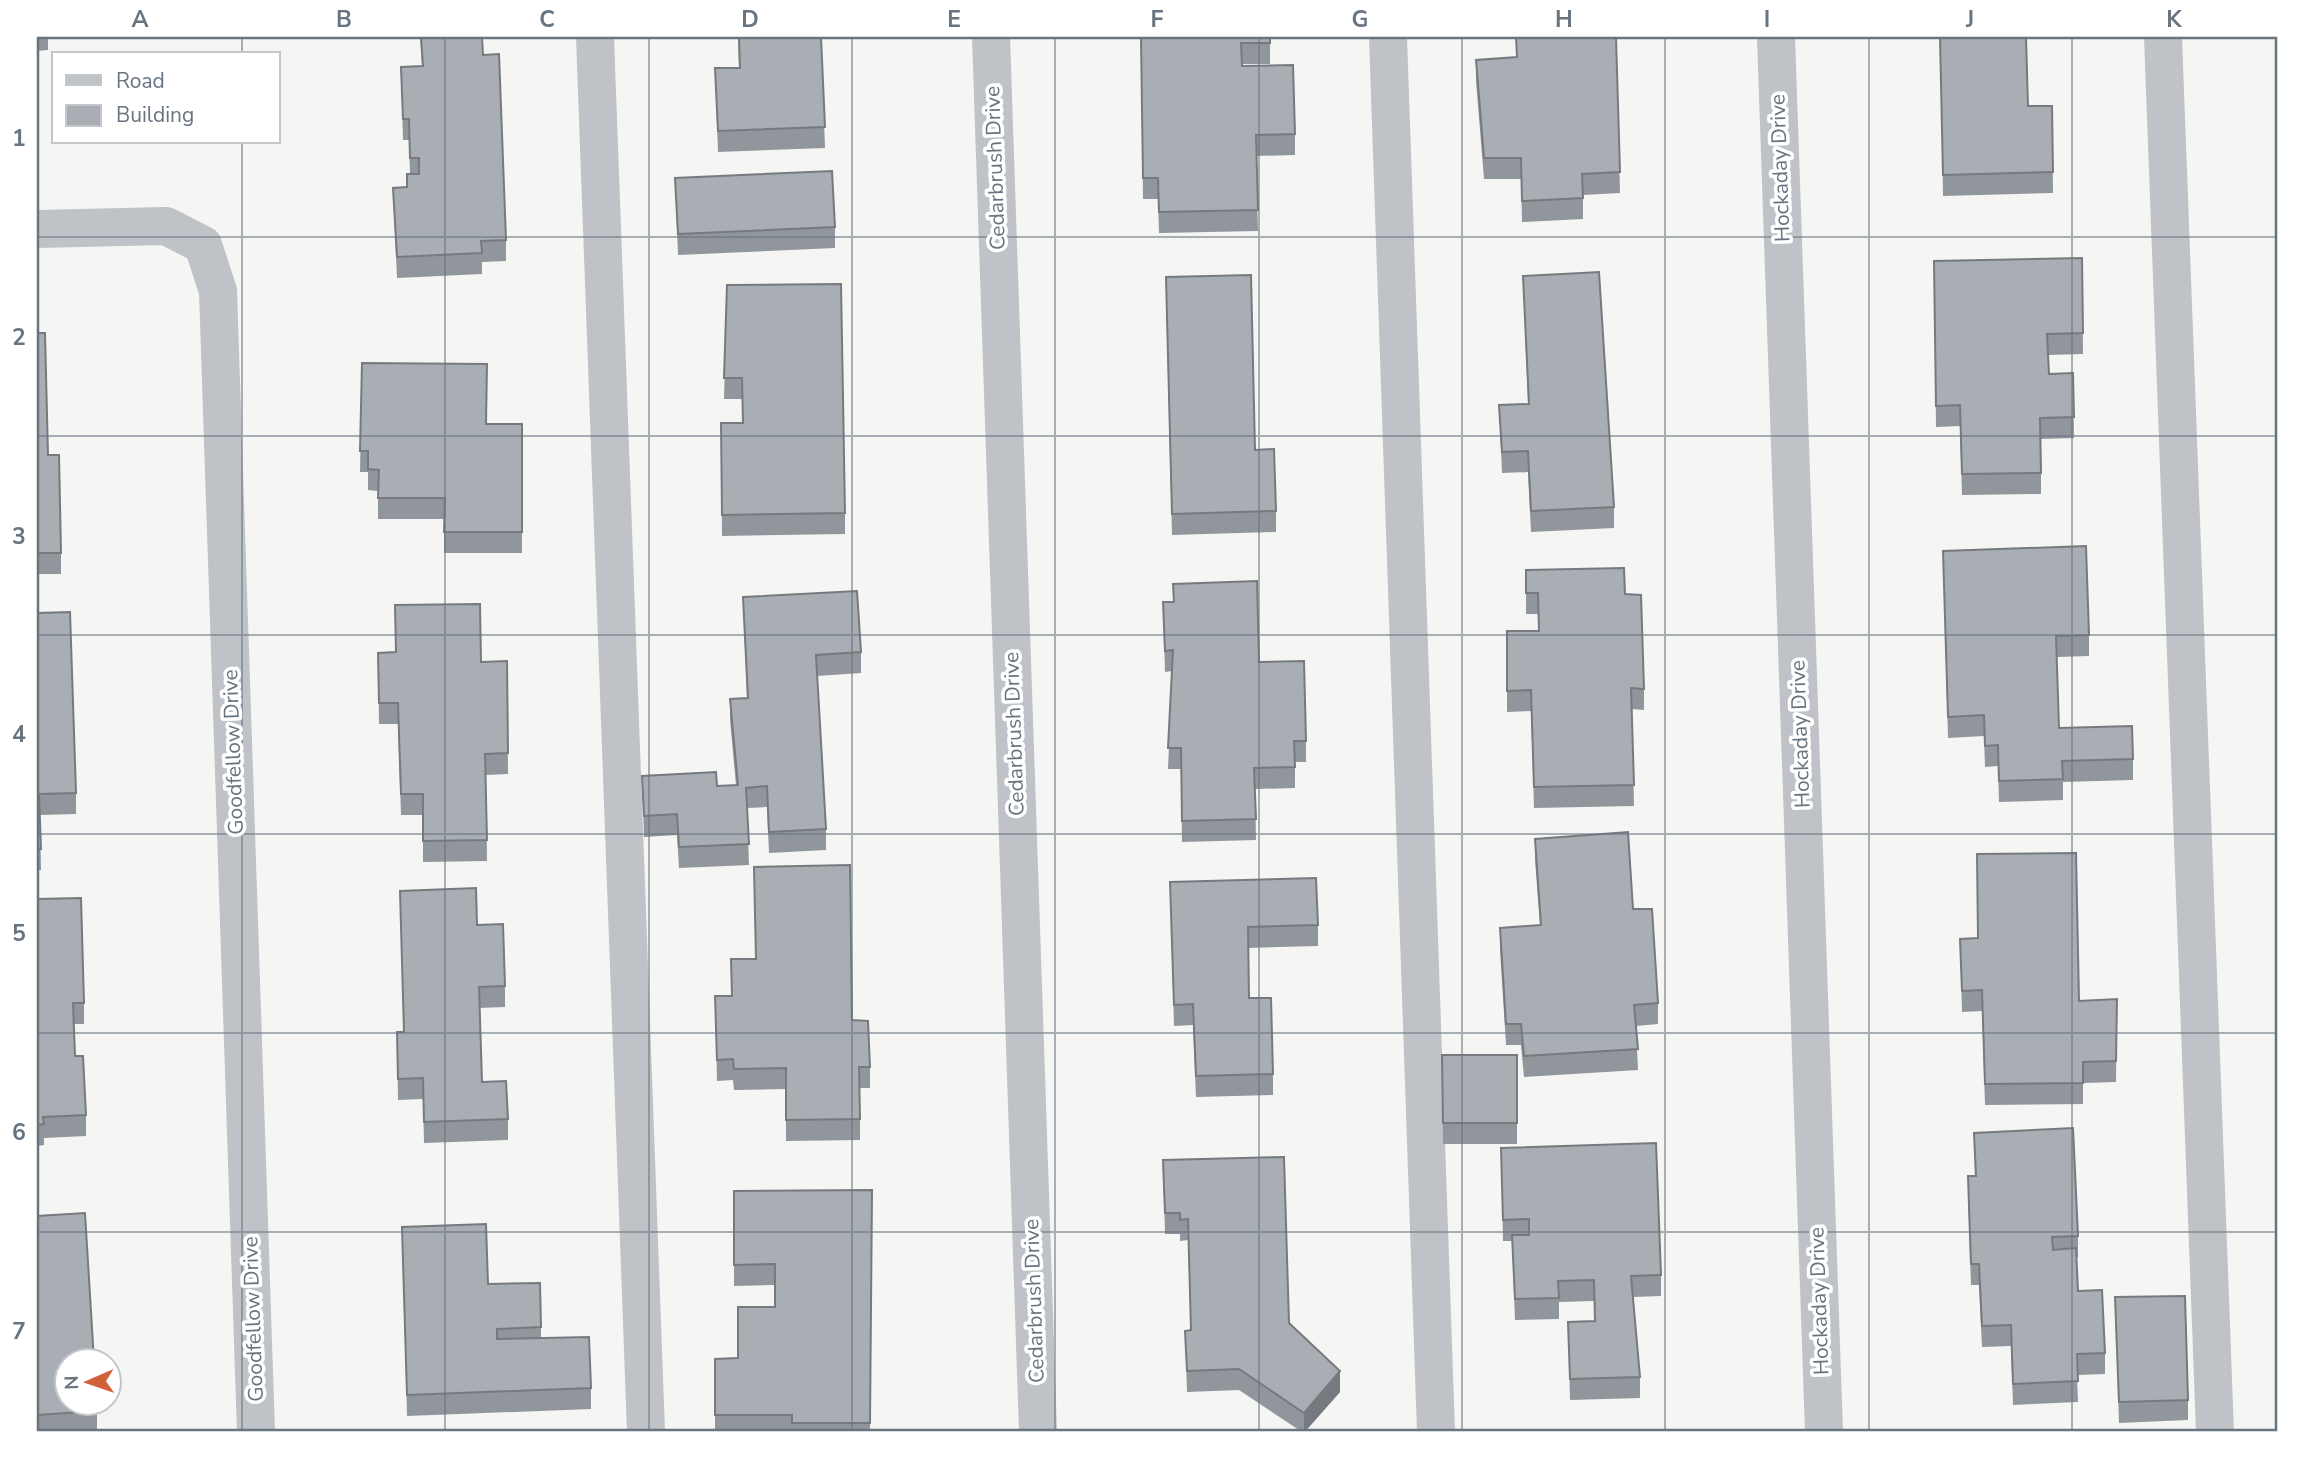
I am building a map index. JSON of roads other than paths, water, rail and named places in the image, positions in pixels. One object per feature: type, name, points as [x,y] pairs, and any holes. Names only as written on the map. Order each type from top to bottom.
[{"type":"street","points":[[595,37],[646,1432]]},
{"type":"street","name":"Cedarbrush Drive","points":[[991,37],[1038,1432]]},
{"type":"street","points":[[1388,37],[1436,1432]]},
{"type":"street","name":"Hockaday Drive","points":[[1776,37],[1824,1432]]},
{"type":"street","points":[[2163,37],[2215,1432]]},
{"type":"street","name":"Goodfellow Drive","points":[[37,229],[166,226],[203,245],[218,291],[256,1432]]}]
